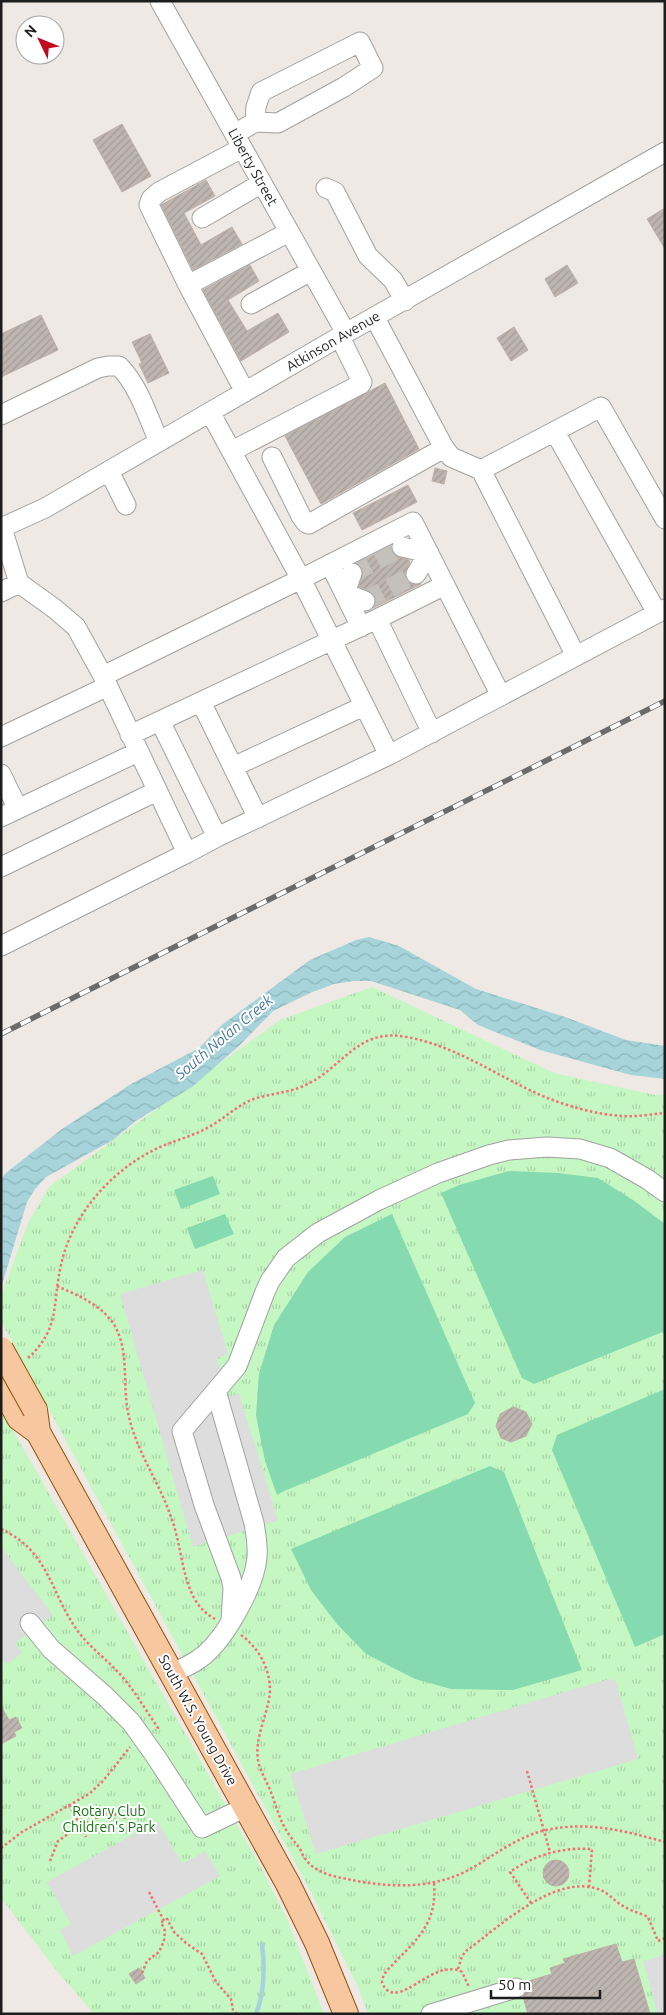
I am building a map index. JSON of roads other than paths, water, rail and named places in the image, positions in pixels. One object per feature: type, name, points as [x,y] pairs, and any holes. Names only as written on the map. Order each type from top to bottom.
[{"type":"main road","name":"South W.S. Young Drive","points":[[1,1349],[31,1420],[246,1807],[303,1914],[346,2014]]},
{"type":"main road","name":"South W.S. Young Drive","points":[[1,1385],[31,1420]]},
{"type":"street","name":"Liberty Street","points":[[160,1],[311,271],[343,335],[362,382],[232,451]]},
{"type":"street","points":[[245,392],[188,285],[149,205],[159,192],[239,141],[255,122],[256,107],[261,92],[360,42],[373,68],[344,87],[278,123],[255,122]]},
{"type":"street","name":"Atkinson Avenue","points":[[2,528],[46,508],[343,335],[665,152]]},
{"type":"street","points":[[202,218],[262,183]]},
{"type":"street","points":[[326,188],[335,192],[368,256],[393,280],[405,301]]},
{"type":"street","points":[[188,285],[289,232]]},
{"type":"street","points":[[251,304],[311,271]]},
{"type":"street","points":[[375,318],[444,448],[451,457],[481,470],[576,656]]},
{"type":"street","points":[[1,415],[98,368],[119,366],[127,373],[159,442]]},
{"type":"street","points":[[481,470],[601,407],[665,519]]},
{"type":"street","points":[[210,412],[302,579],[389,756]]},
{"type":"street","points":[[1,946],[217,837],[389,756],[661,611],[556,432]]},
{"type":"street","points":[[272,457],[301,516],[309,524],[444,448]]},
{"type":"street","points":[[109,471],[126,505]]},
{"type":"street","points":[[1,737],[105,681],[413,522],[501,696]]},
{"type":"street","points":[[2,528],[19,583],[76,627],[105,681],[187,852]]},
{"type":"street","points":[[402,547],[429,553]]},
{"type":"street","points":[[416,574],[429,553]]},
{"type":"street","points":[[330,564],[345,593],[369,623],[432,733]]},
{"type":"street","points":[[345,593],[352,573]]},
{"type":"street","points":[[1,592],[19,583]]},
{"type":"street","points":[[1,774],[10,813],[134,743],[160,721],[369,623],[445,585]]},
{"type":"street","points":[[345,593],[365,601]]},
{"type":"street","points":[[201,702],[258,818]]},
{"type":"street","points":[[233,767],[364,706]]},
{"type":"street","points":[[160,721],[217,837]]},
{"type":"street","points":[[1,867],[157,791]]},
{"type":"street","points":[[230,1625],[233,1588],[231,1578],[204,1505],[182,1431],[237,1366],[270,1280],[286,1258],[305,1242],[325,1229],[407,1186],[489,1155],[509,1150],[547,1147],[580,1149],[610,1158],[647,1179],[665,1192]]},
{"type":"street","points":[[172,1673],[209,1651],[230,1625],[251,1584],[257,1558],[254,1523],[216,1391]]},
{"type":"street","points":[[30,1623],[52,1649],[131,1722],[202,1828],[246,1807]]},
{"type":"street","points":[[431,2014],[473,2005],[516,1988]]},
{"type":"water","name":"South Nolan Creek","points":[[369,937],[399,946],[476,989],[565,1017],[626,1040],[665,1046],[665,1079],[631,1075],[540,1050],[478,1025],[460,1010],[371,981],[334,984],[273,1011],[240,1045],[192,1087],[137,1120],[113,1140],[46,1177],[27,1202],[1,1288],[1,1179],[7,1172],[62,1129],[131,1084],[199,1048],[223,1024],[310,960],[356,940]]},
{"type":"waterway","points":[[256,2014],[264,1979],[262,1944]]},
{"type":"tunnel","points":[[352,573],[402,547]]},
{"type":"tunnel","points":[[365,601],[416,574]]},
{"type":"railway","points":[[1,1034],[665,701]]},
{"type":"park label","name":"Rotary Club Children's Park","points":[[109,1819]]}]
